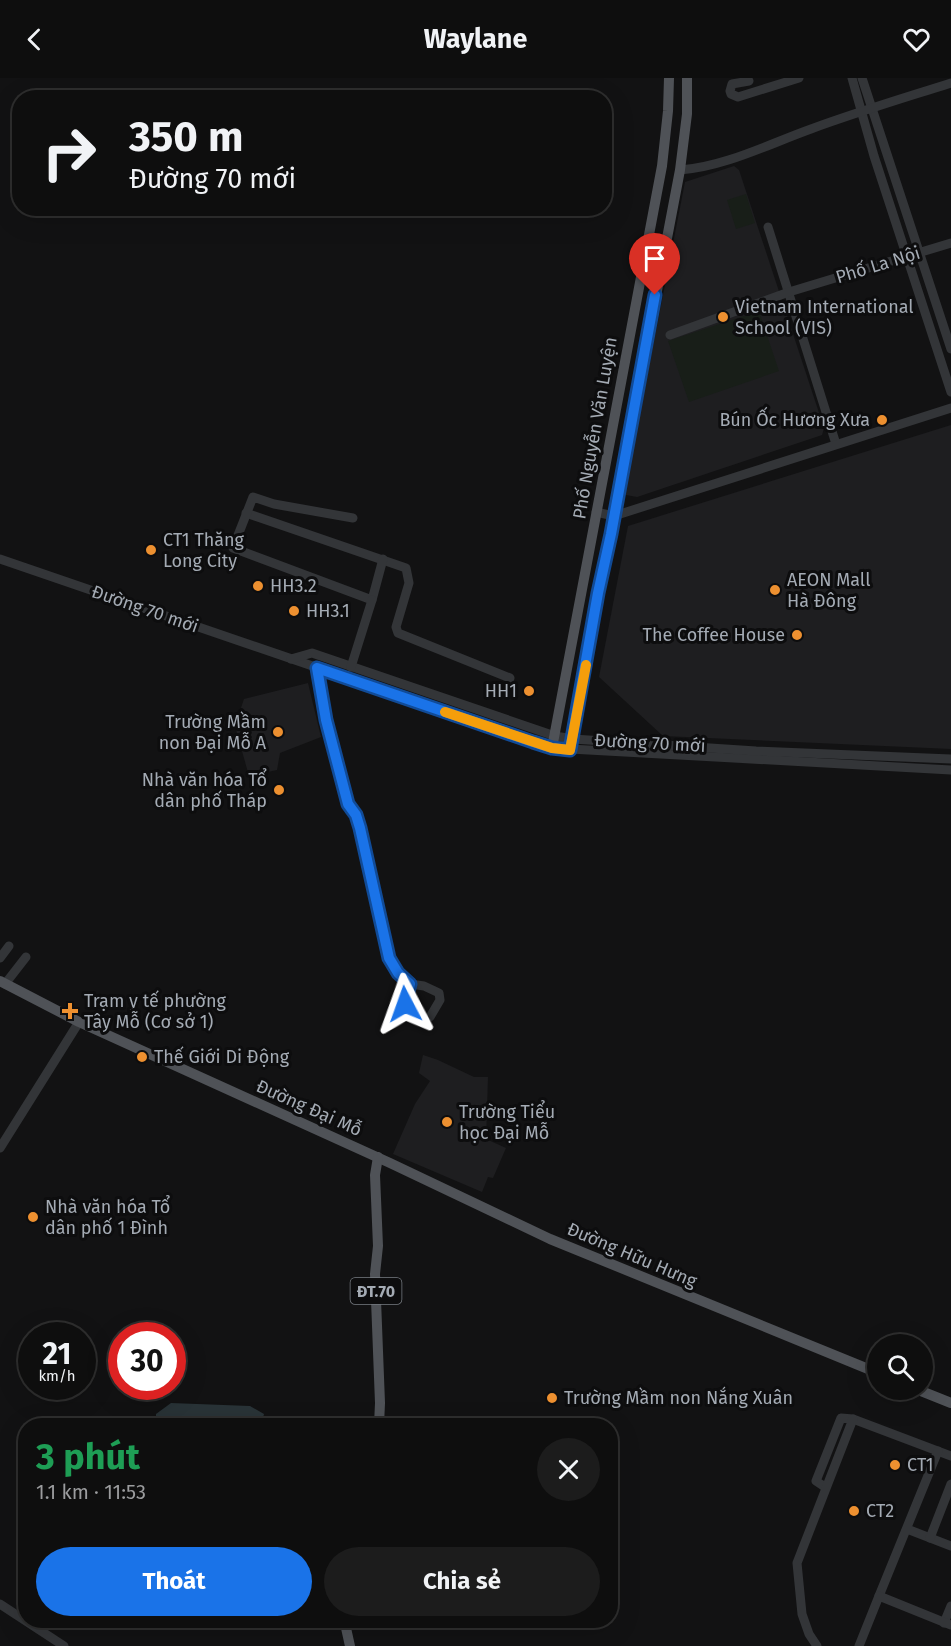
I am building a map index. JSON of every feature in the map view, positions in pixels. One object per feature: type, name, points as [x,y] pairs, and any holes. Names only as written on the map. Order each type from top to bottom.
[{"type":"main road","name":"Phố Nguyễn Văn Luyện","points":[[552,748],[662,166],[669,78]]},
{"type":"main road","name":"Phố Nguyễn Văn Luyện","points":[[572,744],[598,593],[680,170],[687,114],[687,78]]},
{"type":"main road","points":[[633,312],[651,315]]},
{"type":"main road","points":[[626,349],[644,353]]},
{"type":"main road","name":"Đường Đại Mỗ","points":[[3,982],[80,1022],[378,1157]]},
{"type":"main road","name":"Đường Hữu Hưng","points":[[378,1157],[550,1239],[867,1369]]},
{"type":"main road","name":"ĐT.70","points":[[378,1157],[375,1175],[378,1246],[375,1274],[381,1403],[380,1418]]},
{"type":"main road","points":[[933,1396],[951,1403]]},
{"type":"main road","points":[[346,1628],[350,1646]]},
{"type":"street","points":[[751,93],[749,79],[732,84],[730,91],[738,97],[751,93],[774,82],[799,78]]},
{"type":"street","points":[[852,78],[874,156],[951,392]]},
{"type":"street","points":[[862,78],[951,349]]},
{"type":"street","points":[[680,170],[697,168],[742,154],[862,111],[951,83]]},
{"type":"street","points":[[768,227],[836,444]]},
{"type":"street","name":"Phố La Nội","points":[[670,335],[789,292],[951,243]]},
{"type":"street","points":[[596,512],[614,516],[951,408]]},
{"type":"street","points":[[353,518],[274,504],[253,497],[233,548],[372,600]]},
{"type":"street","points":[[246,513],[406,568],[409,583],[396,627],[398,633],[510,678]]},
{"type":"street","name":"Đường 70 mới","points":[[0,559],[552,748],[572,744],[755,755],[951,759]]},
{"type":"street","points":[[351,667],[383,559]]},
{"type":"street","name":"Đường 70 mới","points":[[291,659],[312,653],[555,736],[572,744]]},
{"type":"street","points":[[317,668],[331,741],[348,804],[356,815],[360,828],[389,958],[398,973],[410,984],[424,986],[439,993],[440,1000],[430,1017]]},
{"type":"street","points":[[755,755],[951,770]]},
{"type":"street","points":[[0,958],[9,946]]},
{"type":"street","points":[[3,982],[26,957]]},
{"type":"street","points":[[405,1004],[410,984]]},
{"type":"street","points":[[0,1148],[80,1022]]},
{"type":"street","points":[[818,1646],[809,1634],[802,1614],[797,1563],[825,1487],[816,1481],[842,1418],[853,1419],[951,1456]]},
{"type":"street","points":[[859,1646],[938,1451]]},
{"type":"street","points":[[930,1538],[951,1484]]},
{"type":"street","points":[[907,1529],[951,1546]]},
{"type":"street","points":[[879,1596],[948,1624],[951,1606]]},
{"type":"street","points":[[0,1604],[18,1616]]},
{"type":"street","points":[[37,1628],[64,1646]]},
{"type":"shaded area","name":"Vietnam International School (VIS)","points":[[734,166],[739,170],[824,428],[822,435],[637,497],[626,495],[625,490],[685,182]]},
{"type":"shaded area","points":[[746,194],[755,223],[736,229],[727,200]]},
{"type":"shaded area","points":[[759,311],[779,371],[689,402],[668,341]]},
{"type":"shaded area","points":[[951,425],[951,749],[663,736],[599,677],[628,526]]},
{"type":"shaded area","name":"Trường Mầm non Đại Mỗ A","points":[[308,683],[321,737],[280,753],[277,770],[249,776],[235,726],[244,699]]},
{"type":"shaded area","name":"Trường Tiểu học Đại Mỗ","points":[[423,1055],[474,1077],[488,1077],[486,1139],[506,1148],[493,1178],[488,1177],[482,1192],[393,1154],[415,1104],[430,1081],[419,1073]]},
{"type":"shaded area","points":[[171,1403],[250,1406],[264,1414],[263,1418],[156,1418],[156,1414]]},
{"type":"slow traffic","points":[[445,712],[552,748],[570,750],[586,665]]},
{"type":"place","name":"Vietnam International School (VIS)","points":[[723,317]]},
{"type":"place","name":"Bún Ốc Hương Xưa","points":[[882,420]]},
{"type":"place","name":"CT1 Thăng Long City","points":[[151,550]]},
{"type":"place","name":"HH3.2","points":[[258,586]]},
{"type":"place","name":"AEON Mall Hà Đông","points":[[775,590]]},
{"type":"place","name":"HH3.1","points":[[294,611]]},
{"type":"place","name":"The Coffee House","points":[[797,635]]},
{"type":"place","name":"HH1","points":[[529,691]]},
{"type":"place","name":"Trường Mầm non Đại Mỗ A","points":[[278,732]]},
{"type":"place","name":"Nhà văn hóa Tổ dân phố Tháp","points":[[279,790]]},
{"type":"place","name":"Trạm y tế phường Tây Mỗ (Cơ sở 1)","points":[[70,1011]]},
{"type":"place","name":"Thế Giới Di Động","points":[[142,1057]]},
{"type":"place","name":"Trường Tiểu học Đại Mỗ","points":[[447,1122]]},
{"type":"place","name":"Nhà văn hóa Tổ dân phố 1 Đình","points":[[33,1217]]},
{"type":"place","name":"Trường Mầm non Nắng Xuân","points":[[552,1398]]},
{"type":"place","name":"CT1","points":[[895,1465]]},
{"type":"place","name":"CT2","points":[[854,1511]]},
{"type":"route","points":[[405,1004],[410,984],[398,973],[389,958],[360,828],[356,815],[348,804],[331,741],[317,668],[533,742],[552,748],[570,750],[655,295]]}]
